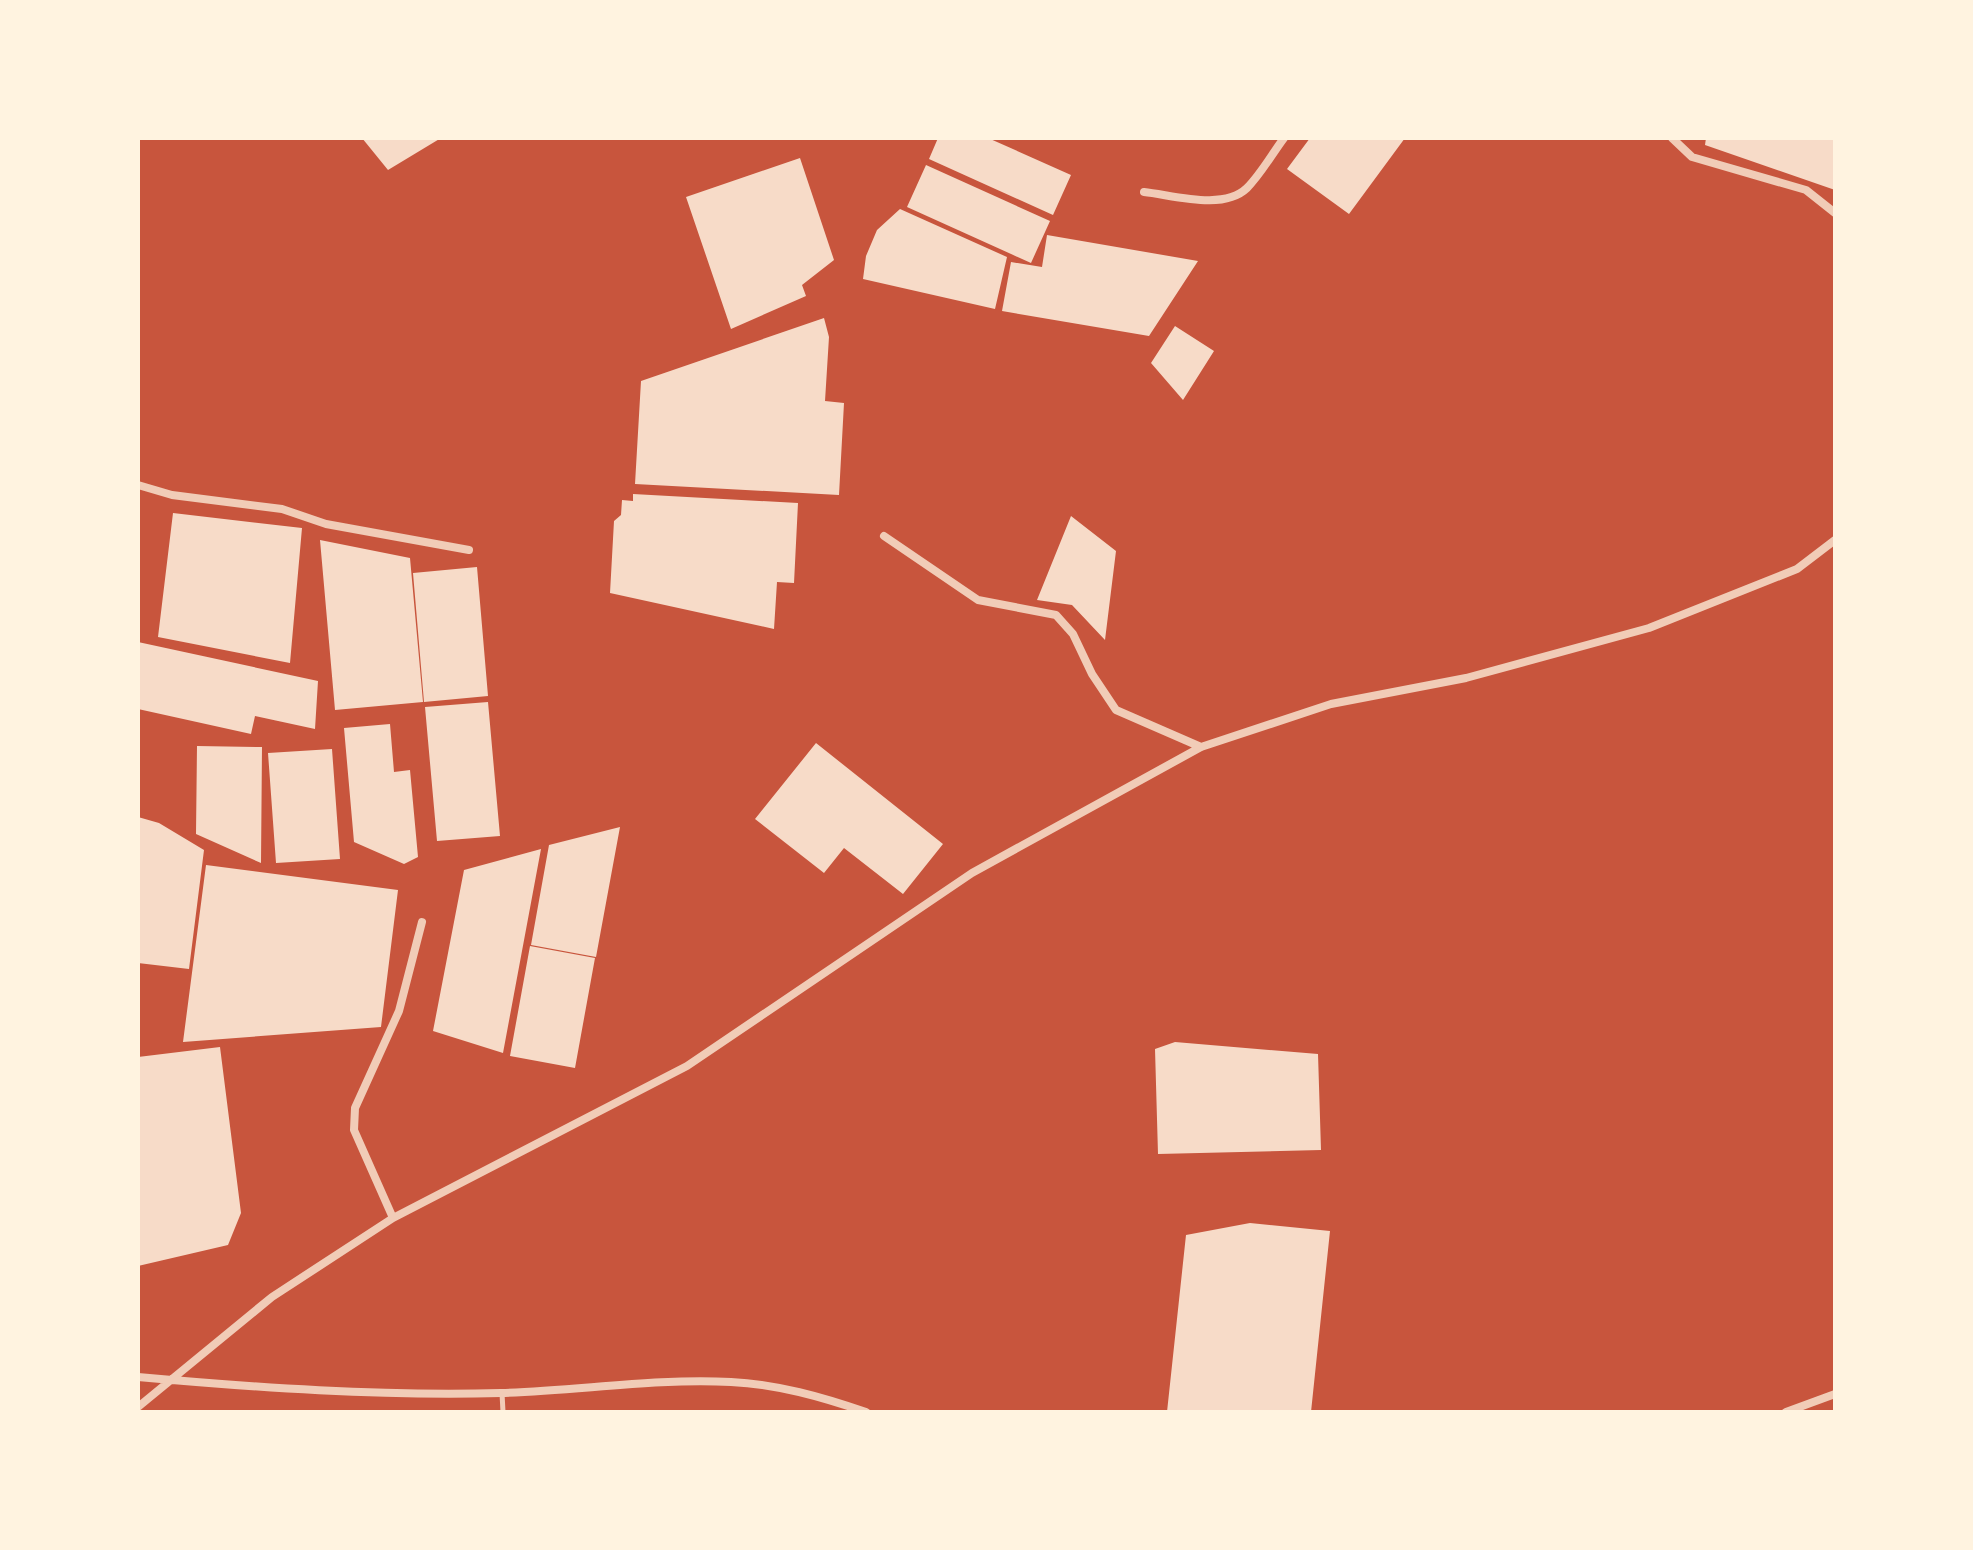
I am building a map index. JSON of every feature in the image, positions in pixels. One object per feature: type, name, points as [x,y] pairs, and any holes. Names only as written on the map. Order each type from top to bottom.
[{"type":"street","points":[[1144,192],[1211,200],[1231,197],[1246,189],[1284,138]]},
{"type":"street","points":[[1672,138],[1692,157],[1806,190],[1835,213]]},
{"type":"street","points":[[138,485],[172,495],[282,509],[326,524],[469,550]]},
{"type":"street","points":[[884,536],[978,600],[1056,615],[1073,634],[1092,674],[1116,710],[1201,747]]},
{"type":"street","points":[[138,1407],[272,1297],[393,1218],[687,1066],[972,873],[1201,747],[1331,704],[1466,678],[1649,628],[1797,569],[1835,540]]},
{"type":"street","points":[[393,1218],[354,1130],[355,1108],[399,1011],[422,922]]},
{"type":"street","points":[[138,1377],[325,1392],[502,1393],[665,1382],[733,1382],[789,1390],[866,1412]]},
{"type":"street","points":[[1786,1412],[1835,1394]]},
{"type":"lane","points":[[502,1393],[503,1412]]},
{"type":"building","points":[[362,138],[441,138],[388,170]]},
{"type":"building","points":[[938,138],[988,138],[1071,175],[1053,215],[929,159]]},
{"type":"building","points":[[1310,138],[1405,138],[1349,214],[1287,169]]},
{"type":"building","points":[[1706,138],[1835,138],[1835,190],[1705,145]]},
{"type":"building","points":[[800,158],[834,260],[802,285],[806,296],[731,329],[686,197]]},
{"type":"building","points":[[926,165],[1050,221],[1031,263],[907,207]]},
{"type":"building","points":[[900,209],[1007,257],[995,309],[863,279],[866,256],[877,230]]},
{"type":"building","points":[[1047,235],[1198,261],[1149,336],[1002,311],[1011,262],[1042,267]]},
{"type":"building","points":[[824,318],[829,337],[825,401],[844,403],[839,495],[635,484],[641,381]]},
{"type":"building","points":[[1175,326],[1214,351],[1183,400],[1151,363]]},
{"type":"building","points":[[633,494],[798,503],[794,583],[777,582],[774,629],[610,593],[614,521],[621,515],[622,500],[633,501]]},
{"type":"building","points":[[173,513],[302,528],[290,663],[158,637]]},
{"type":"building","points":[[1071,516],[1116,551],[1105,640],[1072,605],[1037,600]]},
{"type":"building","points":[[320,540],[410,558],[423,702],[335,710]]},
{"type":"building","points":[[477,567],[488,696],[424,702],[413,573]]},
{"type":"building","points":[[138,642],[318,681],[315,729],[255,716],[251,734],[138,709]]},
{"type":"building","points":[[488,702],[500,836],[437,841],[425,707]]},
{"type":"building","points":[[390,724],[394,772],[410,770],[418,857],[404,864],[354,842],[344,728]]},
{"type":"building","points":[[816,743],[943,844],[903,894],[844,848],[824,873],[755,819]]},
{"type":"building","points":[[197,746],[262,747],[261,863],[196,834]]},
{"type":"building","points":[[332,749],[340,859],[276,863],[268,753]]},
{"type":"building","points":[[138,817],[159,823],[204,850],[189,969],[138,963]]},
{"type":"building","points":[[620,827],[596,957],[531,945],[549,845]]},
{"type":"building","points":[[541,849],[503,1053],[433,1031],[464,870]]},
{"type":"building","points":[[206,865],[398,890],[381,1027],[183,1042]]},
{"type":"building","points":[[530,946],[595,958],[575,1068],[510,1056]]},
{"type":"building","points":[[1175,1042],[1318,1054],[1321,1150],[1158,1154],[1155,1049]]},
{"type":"building","points":[[220,1047],[241,1213],[228,1245],[138,1266],[138,1057]]},
{"type":"building","points":[[1250,1223],[1330,1231],[1311,1412],[1167,1412],[1186,1235]]}]
